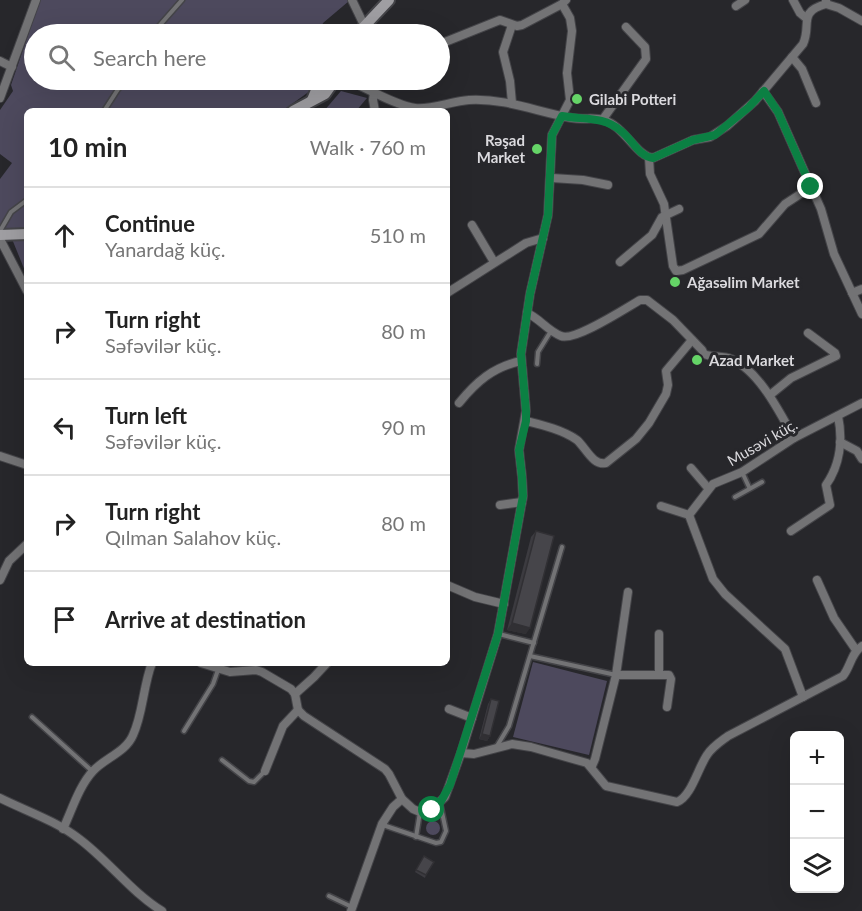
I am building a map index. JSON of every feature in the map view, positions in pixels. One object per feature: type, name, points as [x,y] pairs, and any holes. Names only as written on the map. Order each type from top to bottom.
[{"type":"street","points":[[27,24],[36,0]]},
{"type":"street","points":[[352,0],[364,24]]},
{"type":"street","points":[[365,24],[389,0]]},
{"type":"street","points":[[736,6],[745,0]]},
{"type":"street","points":[[793,0],[800,14],[806,18]]},
{"type":"street","points":[[210,666],[230,672],[256,670],[288,686],[295,694],[298,710],[310,721],[385,769],[402,799],[407,805],[420,812],[432,810],[440,803],[450,785],[498,634],[522,502],[523,488],[519,450],[526,421],[521,361],[526,313],[548,215],[552,178],[552,135],[570,100],[567,73],[572,31],[564,2],[522,25],[512,25],[500,20],[450,40]]},
{"type":"street","points":[[370,90],[415,108],[470,100],[512,103],[582,119],[603,119],[626,134],[649,158],[658,158],[693,140],[715,135],[749,107],[806,39],[806,18],[811,11],[826,2],[862,21]]},
{"type":"street","points":[[512,25],[503,52],[509,74],[512,103]]},
{"type":"street","points":[[603,119],[646,59],[645,47],[626,27]]},
{"type":"street","points":[[0,98],[24,34]]},
{"type":"street","points":[[792,57],[802,69],[816,103]]},
{"type":"street","points":[[0,62],[12,67]]},
{"type":"street","points":[[311,106],[316,90]]},
{"type":"street","points":[[311,106],[329,90]]},
{"type":"street","points":[[764,91],[778,112],[811,187],[823,216],[834,254],[862,314]]},
{"type":"street","points":[[374,92],[374,108]]},
{"type":"street","points":[[649,158],[650,174],[661,195],[673,266],[676,271],[730,250],[759,234],[785,204],[811,187]]},
{"type":"street","points":[[552,178],[609,185]]},
{"type":"street","points":[[620,262],[652,235],[665,214],[679,209]]},
{"type":"street","points":[[472,225],[494,262]]},
{"type":"street","points":[[24,234],[0,235],[24,278]]},
{"type":"street","points":[[450,291],[531,240],[543,238]]},
{"type":"street","points":[[852,293],[862,289]]},
{"type":"street","points":[[526,313],[534,316],[559,336],[572,336],[640,300],[647,300],[673,320],[704,354],[724,357],[740,364],[770,395],[794,438]]},
{"type":"street","points":[[770,395],[791,378],[836,356],[808,333]]},
{"type":"street","points":[[526,421],[573,438],[596,461],[600,464],[606,463],[636,439],[649,423],[666,394],[668,385],[666,371],[692,340]]},
{"type":"street","points":[[459,403],[475,383],[506,365],[521,361]]},
{"type":"street","name":"Musəvi küç.","points":[[689,515],[708,488],[720,480],[742,472],[794,438],[862,403]]},
{"type":"street","points":[[791,531],[830,505],[826,485],[837,465],[842,436],[838,416]]},
{"type":"street","points":[[840,442],[857,451],[862,459]]},
{"type":"street","points":[[0,456],[24,464]]},
{"type":"street","points":[[691,468],[708,488]]},
{"type":"street","points":[[500,505],[522,502]]},
{"type":"street","points":[[661,506],[689,515],[713,579],[725,594],[785,649],[803,697]]},
{"type":"street","points":[[0,580],[2,568],[24,547]]},
{"type":"street","points":[[461,753],[474,754],[512,744],[531,747],[579,759],[592,766],[606,786],[673,802],[680,801],[687,793],[705,758],[716,745],[728,736],[846,674],[859,648],[834,618],[817,580]]},
{"type":"street","points":[[450,586],[475,597],[504,604]]},
{"type":"street","points":[[592,766],[616,675],[628,592]]},
{"type":"street","points":[[659,634],[659,673]]},
{"type":"street","points":[[63,829],[86,779],[93,771],[121,751],[134,734],[145,682],[151,666]]},
{"type":"street","points":[[295,694],[324,666]]},
{"type":"street","points":[[616,675],[659,673],[669,675],[672,679],[667,707]]},
{"type":"street","points":[[449,709],[472,718]]},
{"type":"street","points":[[265,771],[283,726],[298,710]]},
{"type":"street","points":[[0,798],[78,838],[162,911]]},
{"type":"street","points":[[352,909],[382,824],[387,814],[402,799]]},
{"type":"lane","points":[[161,24],[182,0]]},
{"type":"lane","points":[[106,108],[118,90]]},
{"type":"lane","points":[[0,235],[11,212],[24,202]]},
{"type":"lane","points":[[537,364],[537,352],[551,331]]},
{"type":"lane","points":[[742,472],[749,488]]},
{"type":"lane","points":[[735,497],[762,482]]},
{"type":"lane","points":[[496,747],[509,726],[562,547]]},
{"type":"lane","points":[[498,634],[534,644]]},
{"type":"lane","points":[[530,656],[616,675]]},
{"type":"lane","points":[[184,731],[213,684],[218,669]]},
{"type":"lane","points":[[32,717],[93,771]]},
{"type":"lane","points":[[222,760],[249,781],[258,780],[265,771]]},
{"type":"lane","points":[[382,824],[416,837],[436,843],[441,842],[445,837],[445,823],[440,803]]},
{"type":"lane","points":[[416,837],[420,812]]},
{"type":"lane","points":[[329,896],[352,909]]},
{"type":"shaded area","points":[[40,0],[349,0],[323,24],[32,24]]},
{"type":"shaded area","points":[[24,47],[24,90],[311,90],[286,108],[24,108],[24,230],[0,231],[0,179],[12,163],[0,154],[0,110],[13,91],[11,85]]},
{"type":"shaded area","points":[[341,91],[367,98],[359,108],[327,108]]},
{"type":"shaded area","points":[[24,238],[24,269],[12,239]]},
{"type":"shaded area","points":[[533,662],[607,681],[589,755],[513,737]]},
{"type":"shaded area","points":[[430,821],[436,821],[440,828],[436,835],[430,835],[426,831],[426,825]]},
{"type":"building","points":[[536,531],[554,536],[530,628],[512,623]]},
{"type":"building","points":[[491,699],[499,701],[490,736],[482,734]]},
{"type":"building","points":[[424,856],[434,862],[426,875],[416,870]]},
{"type":"place","name":"Gilabi Potteri","points":[[577,99]]},
{"type":"place","name":"Rəşad Market","points":[[537,149]]},
{"type":"place","name":"Ağasəlim Market","points":[[675,282]]},
{"type":"place","name":"Azad Market","points":[[697,360]]},
{"type":"route","points":[[432,810],[445,797],[450,785],[498,634],[518,529],[523,496],[519,450],[526,421],[521,354],[526,313],[548,215],[552,178],[551,139],[553,130],[562,116],[603,119],[626,134],[645,156],[653,158],[693,140],[715,135],[749,107],[764,91],[778,112],[811,187]]}]
